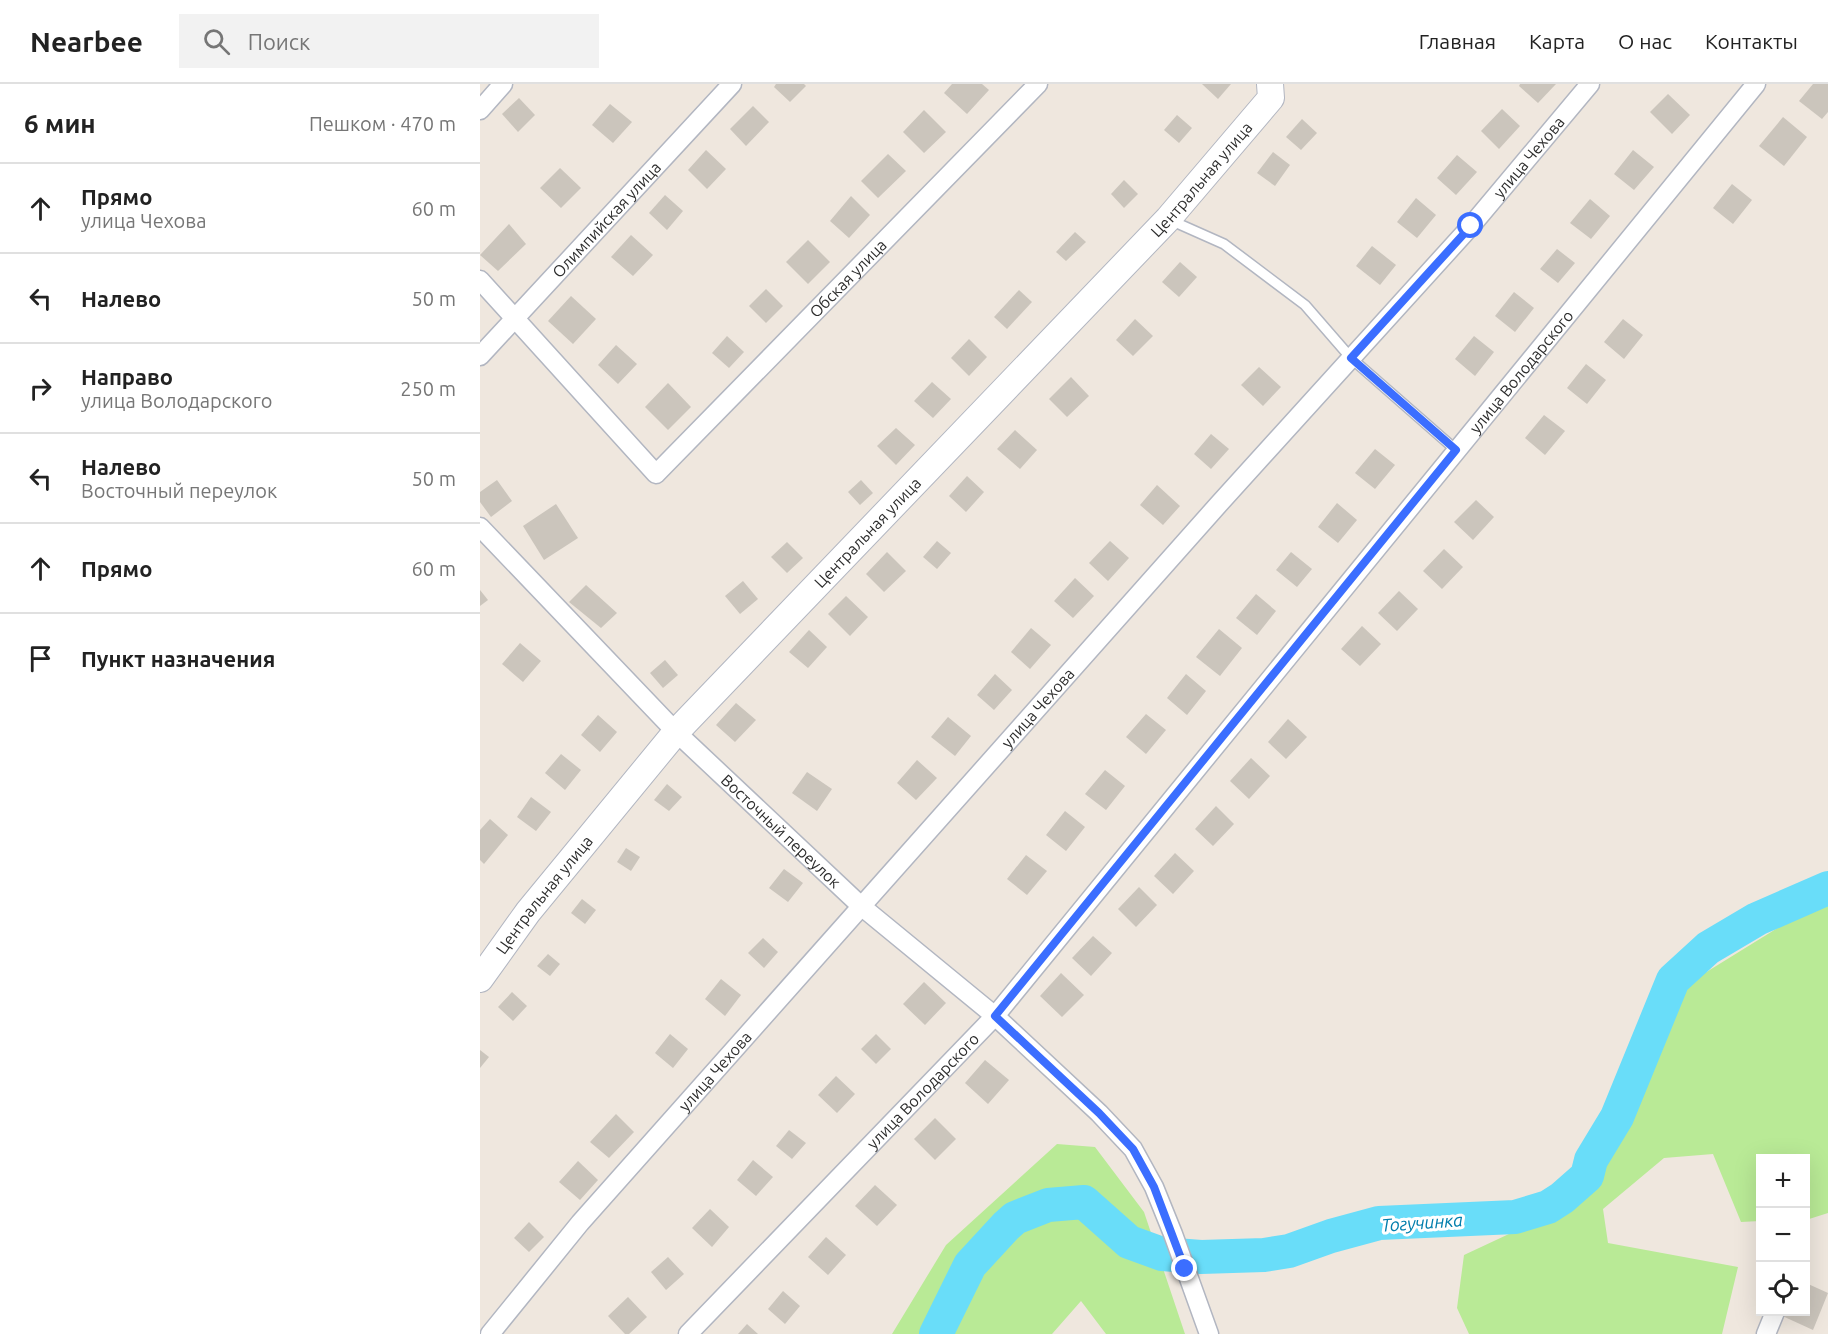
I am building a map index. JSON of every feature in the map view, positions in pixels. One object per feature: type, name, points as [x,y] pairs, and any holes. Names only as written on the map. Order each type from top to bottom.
[{"type":"main road","name":"Центральная улица","points":[[480,979],[528,912],[676,732],[1168,219],[1270,91]]},
{"type":"street","points":[[480,110],[503,84]]},
{"type":"street","name":"Олимпийская улица","points":[[480,356],[517,319],[732,84]]},
{"type":"street","name":"Обская улица","points":[[517,319],[656,474],[1038,84]]},
{"type":"street","name":"улица Чехова","points":[[490,1334],[588,1214],[1471,226],[1590,84]]},
{"type":"street","name":"улица Володарского","points":[[688,1334],[995,1016],[1756,84]]},
{"type":"street","points":[[480,280],[517,319]]},
{"type":"street","name":"Восточный переулок","points":[[480,527],[676,732],[861,906],[995,1016],[1099,1113],[1133,1149],[1154,1187],[1209,1334]]},
{"type":"street","points":[[1766,1334],[1773,1316]]},
{"type":"lane","points":[[1168,219],[1224,244],[1305,305],[1351,358],[1456,450]]},
{"type":"green space","points":[[1828,897],[1828,1213],[1810,1219],[1810,1154],[1756,1154],[1756,1221],[1741,1222],[1713,1154],[1664,1158],[1603,1209],[1608,1243],[1738,1267],[1722,1334],[1469,1334],[1457,1308],[1464,1255],[1577,1202],[1648,1070],[1687,984]]},
{"type":"green space","points":[[1057,1144],[1095,1147],[1144,1212],[1185,1334],[1106,1334],[1081,1301],[1052,1334],[892,1334],[946,1245]]},
{"type":"building","points":[[776,84],[804,84],[806,86],[790,102],[774,87]]},
{"type":"building","points":[[952,84],[982,84],[989,90],[967,114],[944,93]]},
{"type":"building","points":[[1202,84],[1231,84],[1218,99]]},
{"type":"building","points":[[1520,84],[1556,84],[1538,103],[1519,86]]},
{"type":"building","points":[[1813,84],[1828,84],[1828,112],[1822,119],[1799,101]]},
{"type":"building","points":[[1668,94],[1690,115],[1672,134],[1650,112]]},
{"type":"building","points":[[519,98],[535,115],[518,132],[502,114]]},
{"type":"building","points":[[610,104],[632,122],[613,143],[592,125]]},
{"type":"building","points":[[753,106],[769,122],[746,146],[730,129]]},
{"type":"building","points":[[1502,109],[1520,126],[1499,149],[1481,131]]},
{"type":"building","points":[[924,110],[946,132],[924,153],[903,132]]},
{"type":"building","points":[[1177,115],[1192,128],[1179,143],[1164,130]]},
{"type":"building","points":[[1783,117],[1807,137],[1784,166],[1759,146]]},
{"type":"building","points":[[1302,119],[1317,133],[1301,150],[1286,137]]},
{"type":"building","points":[[706,150],[726,169],[707,189],[688,170]]},
{"type":"building","points":[[1633,150],[1654,167],[1634,190],[1614,174]]},
{"type":"building","points":[[1273,152],[1290,165],[1275,186],[1257,173]]},
{"type":"building","points":[[888,154],[906,171],[878,198],[861,181]]},
{"type":"building","points":[[1457,155],[1477,172],[1456,195],[1437,178]]},
{"type":"building","points":[[560,168],[581,188],[561,208],[540,188]]},
{"type":"building","points":[[1124,180],[1138,194],[1124,208],[1111,194]]},
{"type":"building","points":[[1732,184],[1752,200],[1733,224],[1713,208]]},
{"type":"building","points":[[665,195],[683,211],[667,230],[649,213]]},
{"type":"building","points":[[851,196],[870,215],[849,238],[830,221]]},
{"type":"building","points":[[1416,198],[1436,215],[1417,238],[1397,222]]},
{"type":"building","points":[[1590,199],[1610,216],[1591,239],[1570,223]]},
{"type":"building","points":[[509,224],[526,244],[498,271],[480,255]]},
{"type":"building","points":[[1075,232],[1086,242],[1066,261],[1056,252]]},
{"type":"building","points":[[631,235],[653,255],[633,276],[611,257]]},
{"type":"building","points":[[808,240],[830,262],[808,284],[786,262]]},
{"type":"building","points":[[1372,246],[1396,265],[1380,285],[1356,266]]},
{"type":"building","points":[[1557,249],[1575,263],[1558,283],[1540,269]]},
{"type":"building","points":[[1180,262],[1197,277],[1179,297],[1162,282]]},
{"type":"building","points":[[766,289],[783,306],[766,323],[749,306]]},
{"type":"building","points":[[1019,290],[1032,302],[1007,329],[994,317]]},
{"type":"building","points":[[1514,292],[1534,308],[1515,332],[1495,316]]},
{"type":"building","points":[[571,296],[596,319],[573,344],[548,321]]},
{"type":"building","points":[[1135,319],[1153,336],[1133,356],[1116,340]]},
{"type":"building","points":[[1623,319],[1643,335],[1624,359],[1604,342]]},
{"type":"building","points":[[727,336],[744,352],[729,368],[712,353]]},
{"type":"building","points":[[1474,336],[1494,352],[1475,376],[1455,359]]},
{"type":"building","points":[[969,339],[987,357],[969,376],[951,358]]},
{"type":"building","points":[[616,345],[637,364],[618,384],[598,365]]},
{"type":"building","points":[[1586,364],[1606,380],[1587,404],[1567,388]]},
{"type":"building","points":[[1259,367],[1281,387],[1263,406],[1241,385]]},
{"type":"building","points":[[1071,377],[1089,396],[1067,417],[1049,399]]},
{"type":"building","points":[[932,382],[951,399],[933,418],[914,401]]},
{"type":"building","points":[[668,383],[691,407],[668,430],[645,407]]},
{"type":"building","points":[[1544,415],[1565,431],[1545,455],[1525,438]]},
{"type":"building","points":[[896,428],[915,445],[896,465],[877,446]]},
{"type":"building","points":[[1015,430],[1037,450],[1020,469],[997,449]]},
{"type":"building","points":[[1211,434],[1229,449],[1211,469],[1194,454]]},
{"type":"building","points":[[1375,449],[1395,465],[1375,489],[1355,473]]},
{"type":"building","points":[[967,476],[984,492],[966,512],[949,496]]},
{"type":"building","points":[[497,480],[512,501],[491,517],[480,502],[480,492]]},
{"type":"building","points":[[861,480],[873,493],[860,505],[848,492]]},
{"type":"building","points":[[1157,485],[1180,506],[1163,525],[1140,505]]},
{"type":"building","points":[[1476,500],[1494,517],[1473,540],[1454,522]]},
{"type":"building","points":[[1337,503],[1357,520],[1338,543],[1318,527]]},
{"type":"building","points":[[556,504],[578,538],[544,560],[523,526]]},
{"type":"building","points":[[937,541],[951,553],[937,569],[923,557]]},
{"type":"building","points":[[1110,541],[1129,558],[1108,581],[1089,563]]},
{"type":"building","points":[[787,542],[803,558],[787,573],[771,557]]},
{"type":"building","points":[[1444,549],[1463,567],[1442,589],[1423,571]]},
{"type":"building","points":[[887,552],[906,571],[884,592],[866,574]]},
{"type":"building","points":[[1291,552],[1312,569],[1297,587],[1276,570]]},
{"type":"building","points":[[1075,578],[1094,596],[1073,618],[1054,601]]},
{"type":"building","points":[[743,581],[758,599],[740,614],[725,596]]},
{"type":"building","points":[[586,585],[617,613],[601,628],[569,602]]},
{"type":"building","points":[[480,590],[488,600],[480,606]]},
{"type":"building","points":[[1399,591],[1418,609],[1397,631],[1378,613]]},
{"type":"building","points":[[1256,594],[1276,611],[1257,635],[1236,618]]},
{"type":"building","points":[[846,596],[868,617],[850,636],[828,614]]},
{"type":"building","points":[[1362,626],[1381,644],[1360,666],[1341,649]]},
{"type":"building","points":[[1031,628],[1051,645],[1030,669],[1011,652]]},
{"type":"building","points":[[1219,629],[1242,648],[1220,676],[1196,657]]},
{"type":"building","points":[[809,630],[827,647],[808,668],[789,652]]},
{"type":"building","points":[[520,643],[541,661],[523,682],[502,664]]},
{"type":"building","points":[[665,660],[678,675],[663,688],[650,673]]},
{"type":"building","points":[[995,674],[1012,690],[994,710],[977,695]]},
{"type":"building","points":[[1186,674],[1206,691],[1187,715],[1167,698]]},
{"type":"building","points":[[736,703],[756,720],[735,742],[716,725]]},
{"type":"building","points":[[1146,714],[1166,730],[1146,754],[1126,737]]},
{"type":"building","points":[[598,715],[617,732],[600,752],[581,735]]},
{"type":"building","points":[[948,717],[971,736],[955,756],[931,737]]},
{"type":"building","points":[[1288,719],[1307,737],[1286,759],[1268,742]]},
{"type":"building","points":[[561,754],[581,770],[565,790],[545,773]]},
{"type":"building","points":[[1251,758],[1270,776],[1249,799],[1230,781]]},
{"type":"building","points":[[917,760],[937,778],[916,800],[897,783]]},
{"type":"building","points":[[1105,770],[1125,786],[1106,810],[1085,794]]},
{"type":"building","points":[[807,772],[832,789],[817,811],[792,793]]},
{"type":"building","points":[[667,784],[682,797],[669,811],[654,800]]},
{"type":"building","points":[[531,797],[551,812],[536,831],[517,817]]},
{"type":"building","points":[[1216,806],[1234,824],[1213,846],[1195,829]]},
{"type":"building","points":[[1065,811],[1085,827],[1066,851],[1046,835]]},
{"type":"building","points":[[490,819],[508,835],[484,864],[480,860],[480,830]]},
{"type":"building","points":[[626,848],[640,857],[631,871],[617,862]]},
{"type":"building","points":[[1175,853],[1194,871],[1173,894],[1154,876]]},
{"type":"building","points":[[1026,855],[1047,871],[1027,895],[1007,879]]},
{"type":"building","points":[[784,869],[803,883],[788,902],[769,888]]},
{"type":"building","points":[[1139,887],[1157,905],[1136,927],[1118,909]]},
{"type":"building","points":[[582,899],[596,910],[585,924],[571,913]]},
{"type":"building","points":[[1093,936],[1112,953],[1091,976],[1072,958]]},
{"type":"building","points":[[763,938],[778,952],[764,968],[748,953]]},
{"type":"building","points":[[548,954],[560,964],[550,976],[537,966]]},
{"type":"building","points":[[1061,973],[1084,995],[1062,1017],[1040,996]]},
{"type":"building","points":[[721,979],[741,995],[725,1016],[705,999]]},
{"type":"building","points":[[924,982],[946,1003],[925,1025],[903,1004]]},
{"type":"building","points":[[512,992],[527,1006],[513,1021],[498,1007]]},
{"type":"building","points":[[670,1034],[688,1049],[673,1068],[655,1053]]},
{"type":"building","points":[[876,1034],[891,1049],[876,1064],[861,1049]]},
{"type":"building","points":[[480,1050],[489,1057],[480,1068]]},
{"type":"building","points":[[985,1060],[1009,1080],[988,1104],[965,1083]]},
{"type":"building","points":[[836,1076],[855,1094],[837,1113],[818,1095]]},
{"type":"building","points":[[616,1114],[634,1132],[609,1158],[590,1142]]},
{"type":"building","points":[[935,1118],[956,1139],[935,1160],[914,1139]]},
{"type":"building","points":[[789,1130],[806,1143],[792,1159],[776,1146]]},
{"type":"building","points":[[753,1160],[773,1177],[756,1196],[737,1180]]},
{"type":"building","points":[[578,1161],[598,1180],[580,1200],[559,1182]]},
{"type":"building","points":[[875,1185],[897,1205],[877,1226],[855,1206]]},
{"type":"building","points":[[710,1209],[729,1227],[712,1247],[692,1228]]},
{"type":"building","points":[[529,1222],[544,1237],[529,1252],[514,1238]]},
{"type":"building","points":[[826,1237],[846,1255],[828,1275],[808,1257]]},
{"type":"building","points":[[668,1257],[684,1274],[666,1290],[651,1272]]},
{"type":"building","points":[[1810,1285],[1828,1293],[1813,1330],[1782,1316],[1810,1316]]},
{"type":"building","points":[[783,1291],[800,1306],[785,1324],[768,1309]]},
{"type":"building","points":[[628,1297],[647,1317],[629,1334],[625,1334],[608,1316]]},
{"type":"building","points":[[747,1324],[758,1334],[738,1334]]},
{"type":"waterway","name":"Тогучинка","points":[[936,1334],[970,1265],[1015,1218],[1048,1205],[1084,1202],[1129,1242],[1162,1254],[1201,1257],[1264,1255],[1289,1251],[1331,1236],[1379,1223],[1515,1217],[1548,1207],[1587,1176],[1591,1160],[1617,1117],[1673,980],[1708,948],[1757,919],[1828,888]]},
{"type":"route","points":[[1185,1269],[1154,1187],[1133,1149],[1099,1113],[995,1016],[1456,450],[1351,358],[1471,226]]}]
